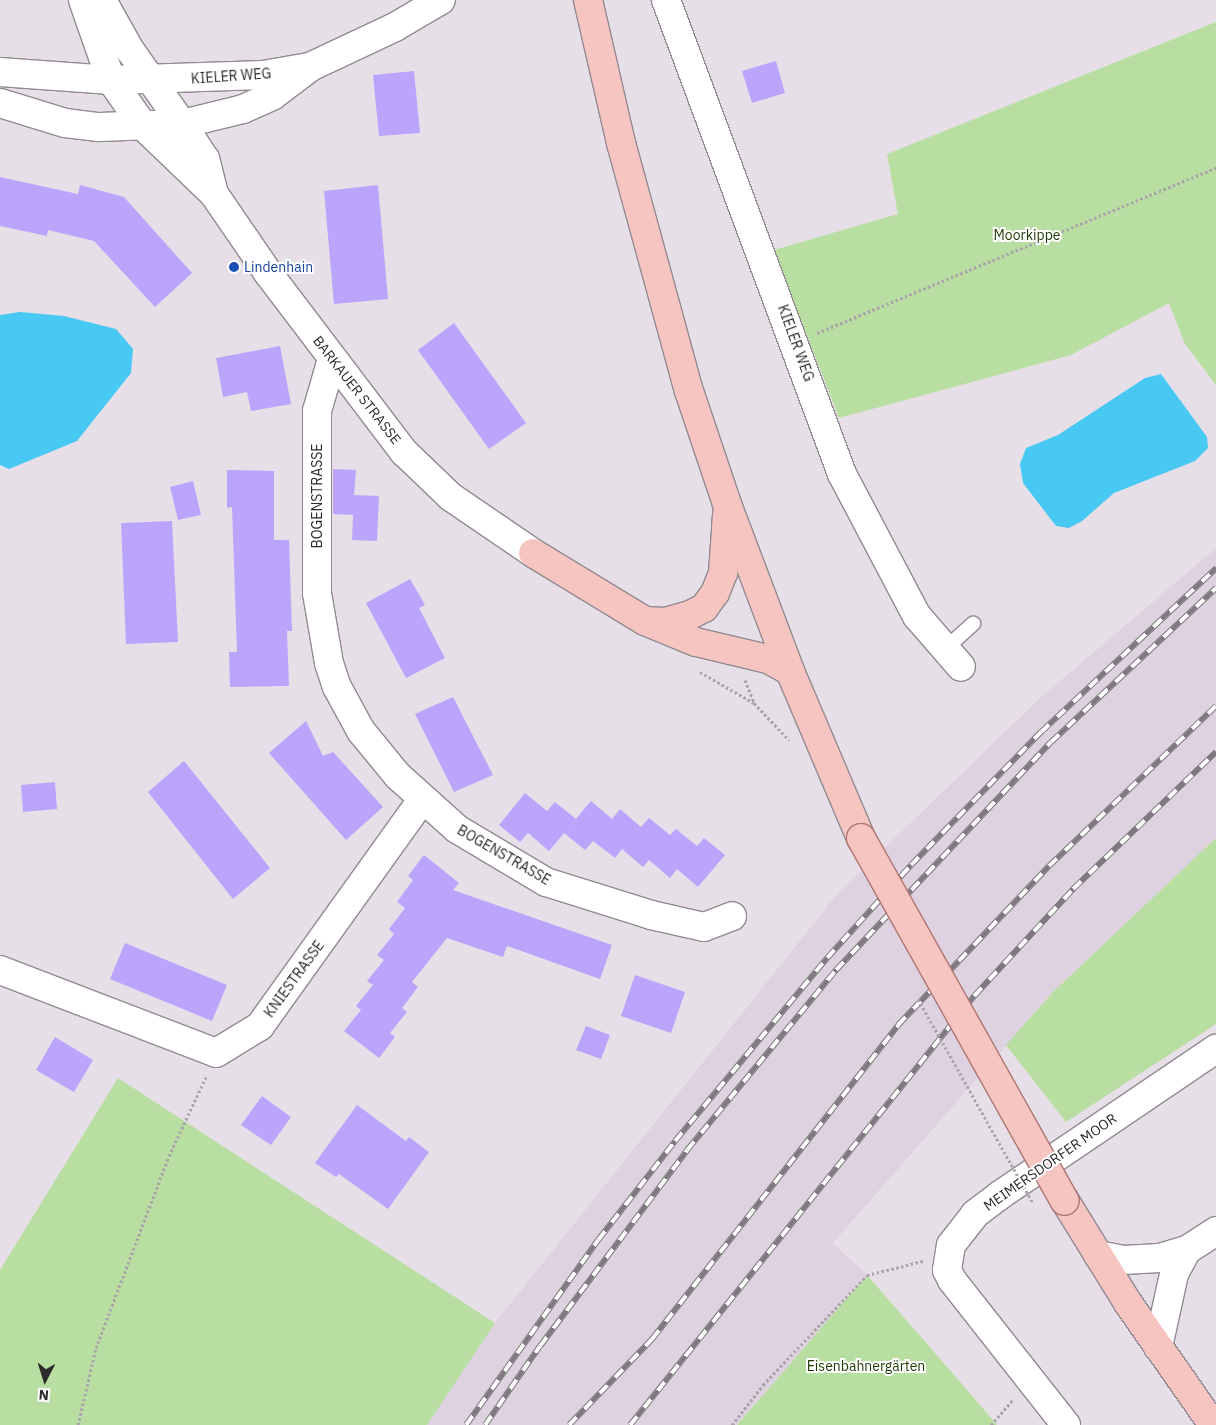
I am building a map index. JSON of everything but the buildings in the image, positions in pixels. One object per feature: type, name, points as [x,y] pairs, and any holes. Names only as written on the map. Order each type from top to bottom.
[{"type":"main road","points":[[588,0],[656,278],[727,504],[790,671],[861,838],[969,1036],[1064,1201],[1158,1347],[1213,1425]]},
{"type":"main road","points":[[645,621],[664,622],[690,615],[704,608],[715,593],[724,560],[727,504]]},
{"type":"main road","points":[[533,553],[645,621],[696,642],[768,659],[790,671]]},
{"type":"street","name":"BARKAUER STRASSE","points":[[83,0],[111,80],[144,126],[214,194],[332,359],[404,452],[450,498],[533,553]]},
{"type":"street","name":"BARKAUER STRASSE","points":[[102,0],[151,81],[204,159],[214,194]]},
{"type":"street","name":"KIELER WEG","points":[[0,103],[65,122],[99,127],[182,124],[243,109],[272,96],[310,67],[378,36],[441,0]]},
{"type":"street","name":"KIELER WEG","points":[[666,0],[741,208],[796,342],[842,474],[917,616],[953,658]]},
{"type":"street","name":"KIELER WEG","points":[[0,72],[151,81],[263,75],[310,67]]},
{"type":"street","name":"BOGENSTRASSE","points":[[332,359],[317,411],[317,593],[323,637],[337,687],[348,712],[380,757],[422,800],[483,846],[546,882],[651,915],[704,927],[732,916]]},
{"type":"street","name":"KNIESTRASSE","points":[[216,1054],[260,1026],[422,800]]},
{"type":"street","points":[[0,970],[216,1054]]},
{"type":"street","name":"MEIMERSDORFER MOOR","points":[[948,1255],[964,1228],[994,1200],[1216,1049]]},
{"type":"street","points":[[1098,1256],[1140,1260],[1187,1250],[1216,1231]]},
{"type":"street","points":[[1158,1347],[1174,1274],[1187,1250]]},
{"type":"street","points":[[948,1255],[947,1270],[952,1280],[1066,1425]]},
{"type":"lane","points":[[953,658],[973,624]]},
{"type":"path","points":[[796,342],[1216,168]]},
{"type":"path","points":[[754,703],[792,745]]},
{"type":"path","points":[[917,997],[1037,1210]]},
{"type":"path","points":[[78,1425],[96,1348],[169,1156],[216,1054]]},
{"type":"path","points":[[732,1425],[763,1385],[867,1275],[948,1255]]},
{"type":"shaded area","points":[[1216,548],[1216,838],[1053,992],[833,1243],[867,1275],[737,1425],[427,1425],[495,1323],[838,893],[1039,699]]},
{"type":"green space","name":"Moorkippe","points":[[1216,22],[1216,385],[1185,344],[1169,303],[1071,355],[839,418],[774,250],[898,214],[887,154]]},
{"type":"green space","points":[[1216,838],[1216,1024],[1066,1122],[1006,1045],[1053,992]]},
{"type":"green space","points":[[118,1078],[495,1323],[427,1425],[0,1425],[0,1270]]},
{"type":"green space","name":"Eisenbahnergärten","points":[[867,1275],[997,1425],[737,1425]]},
{"type":"water","points":[[20,312],[64,316],[116,329],[133,349],[131,373],[77,441],[9,469],[0,465],[0,315]]},
{"type":"water","points":[[1161,374],[1207,437],[1208,448],[1195,461],[1114,493],[1082,521],[1069,528],[1056,526],[1023,483],[1020,464],[1026,448],[1058,435],[1145,378]]},
{"type":"railway","points":[[466,1425],[598,1240],[675,1141],[827,958],[911,865],[1041,732],[1216,568]]},
{"type":"railway","points":[[485,1425],[540,1346],[687,1150],[836,970],[1051,742],[1216,588]]},
{"type":"railway","points":[[569,1425],[652,1339],[898,1025],[1049,866],[1216,706]]},
{"type":"railway","points":[[630,1425],[974,996],[1073,889],[1216,752]]},
{"type":"place","name":"Lindenhain","points":[[234,267]]}]
